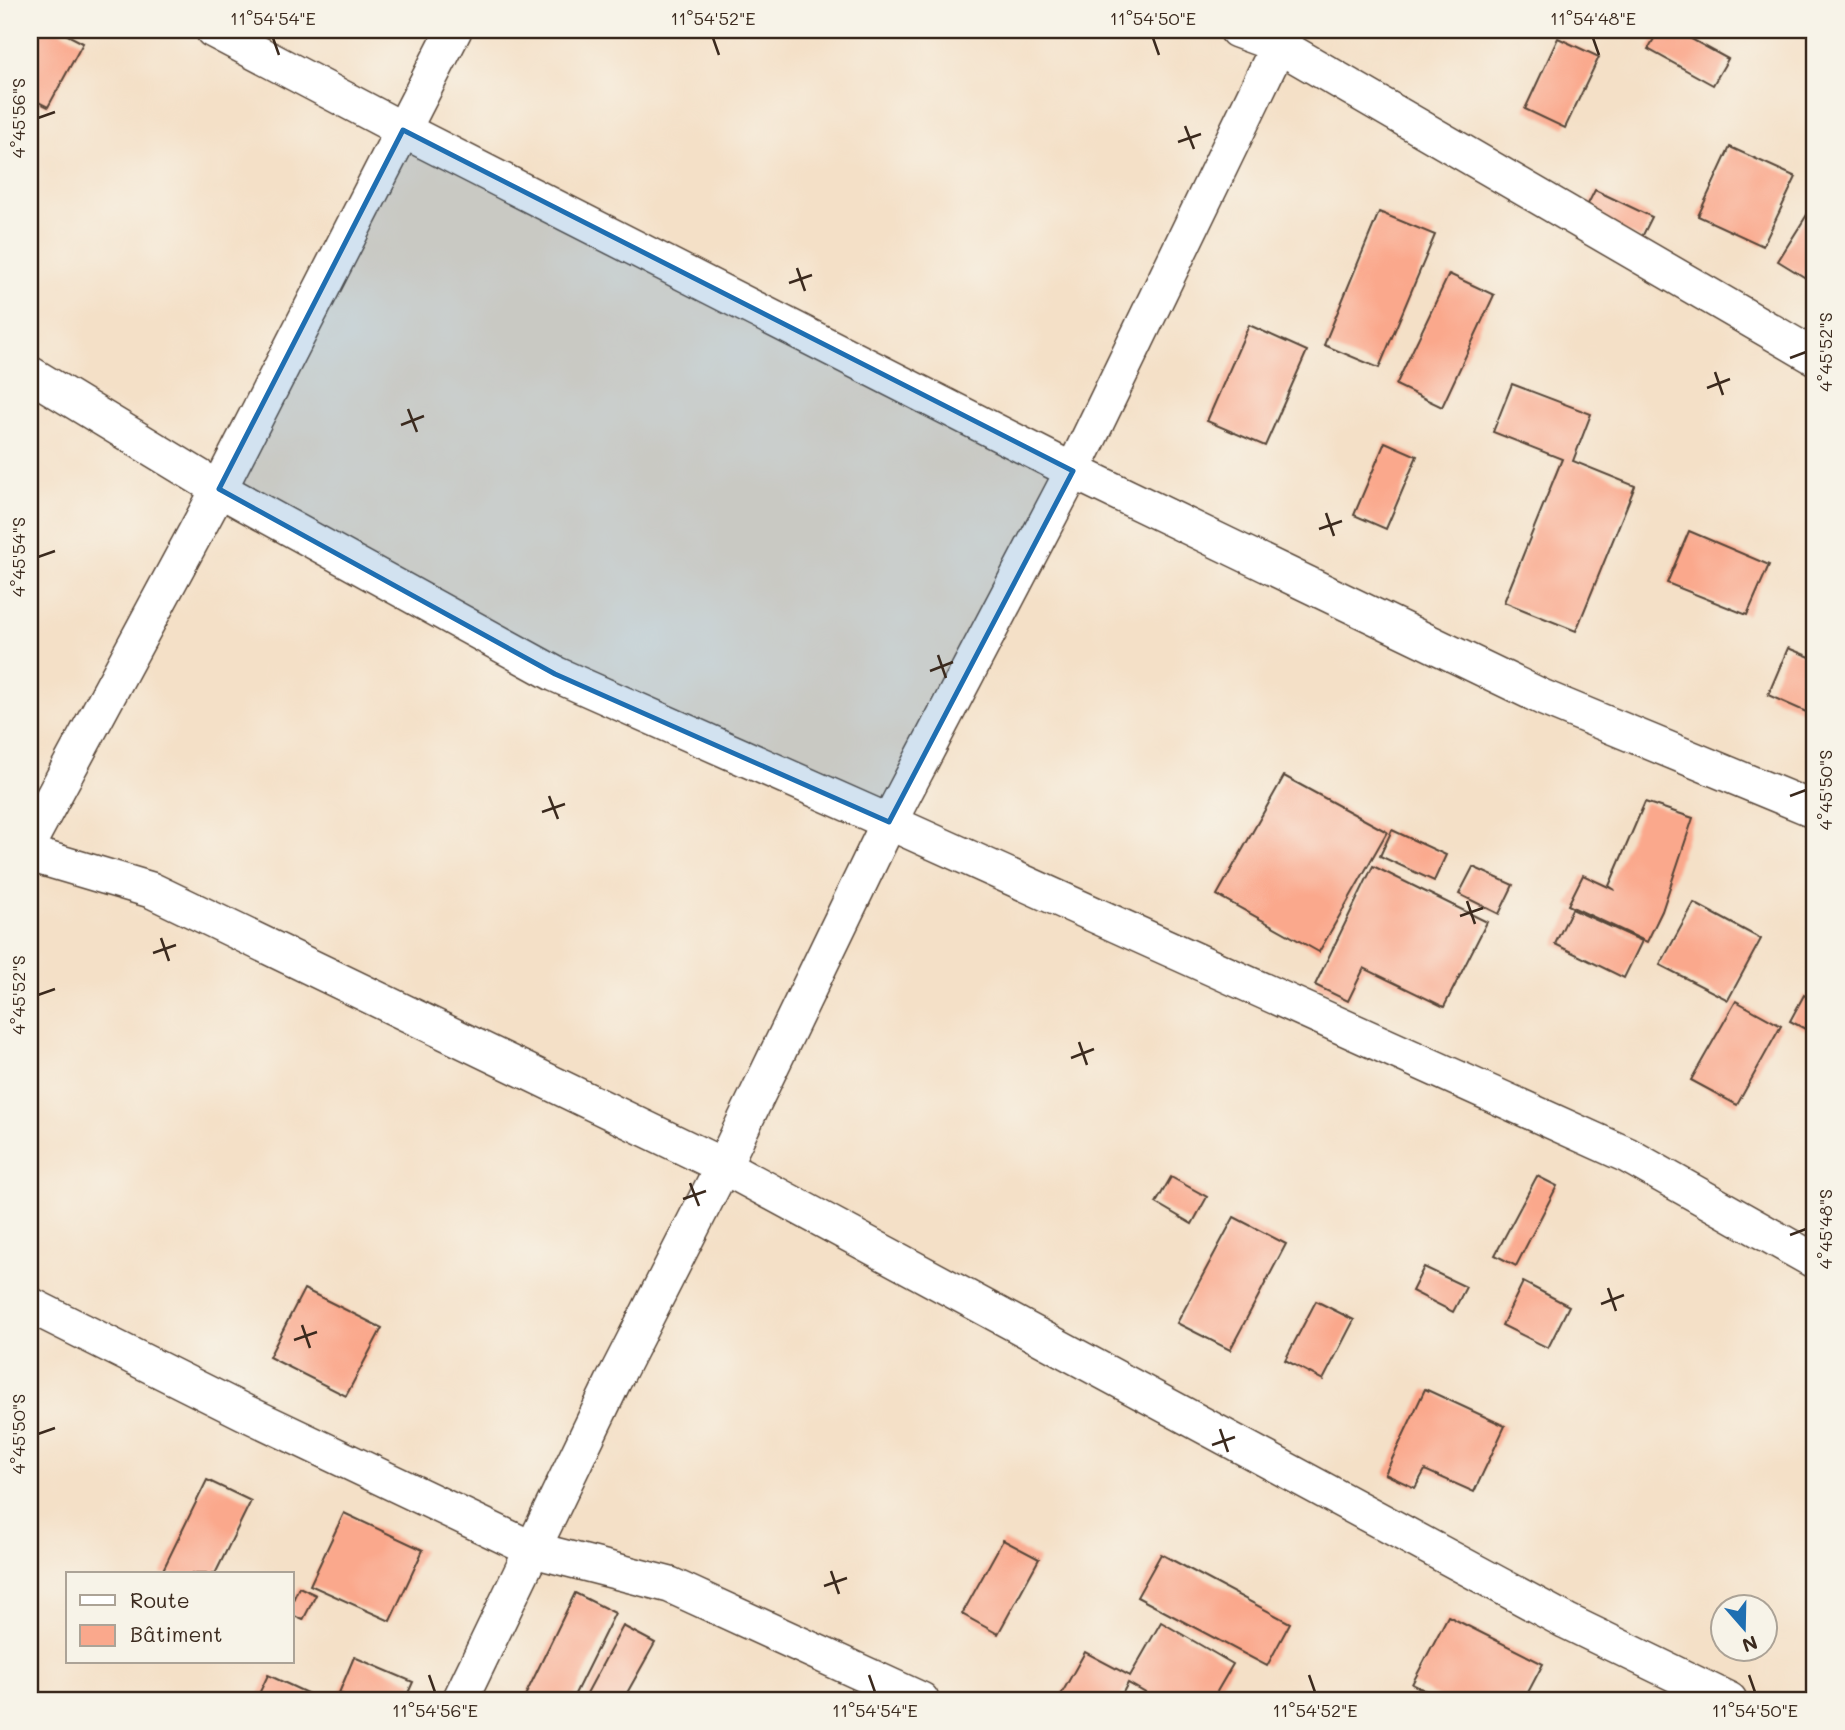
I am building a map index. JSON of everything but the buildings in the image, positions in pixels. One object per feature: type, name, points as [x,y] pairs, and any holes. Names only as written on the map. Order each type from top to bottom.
[{"type":"street","points":[[213,30],[403,130],[1073,471],[1544,698],[1815,810]]},
{"type":"street","points":[[30,840],[219,489],[454,30]]},
{"type":"street","points":[[1237,30],[1282,37],[1815,357]]},
{"type":"street","points":[[460,1700],[613,1382],[723,1166],[889,822],[1073,471],[1282,37]]},
{"type":"street","points":[[30,374],[219,489],[555,674],[1627,1155],[1815,1261]]},
{"type":"street","points":[[30,854],[151,890],[723,1166],[1554,1615],[1728,1700]]},
{"type":"street","points":[[30,1305],[256,1419],[534,1550],[670,1585],[920,1700]]},
{"type":"highlighted area","points":[[403,130],[1073,471],[889,822],[555,674],[219,489]]}]
